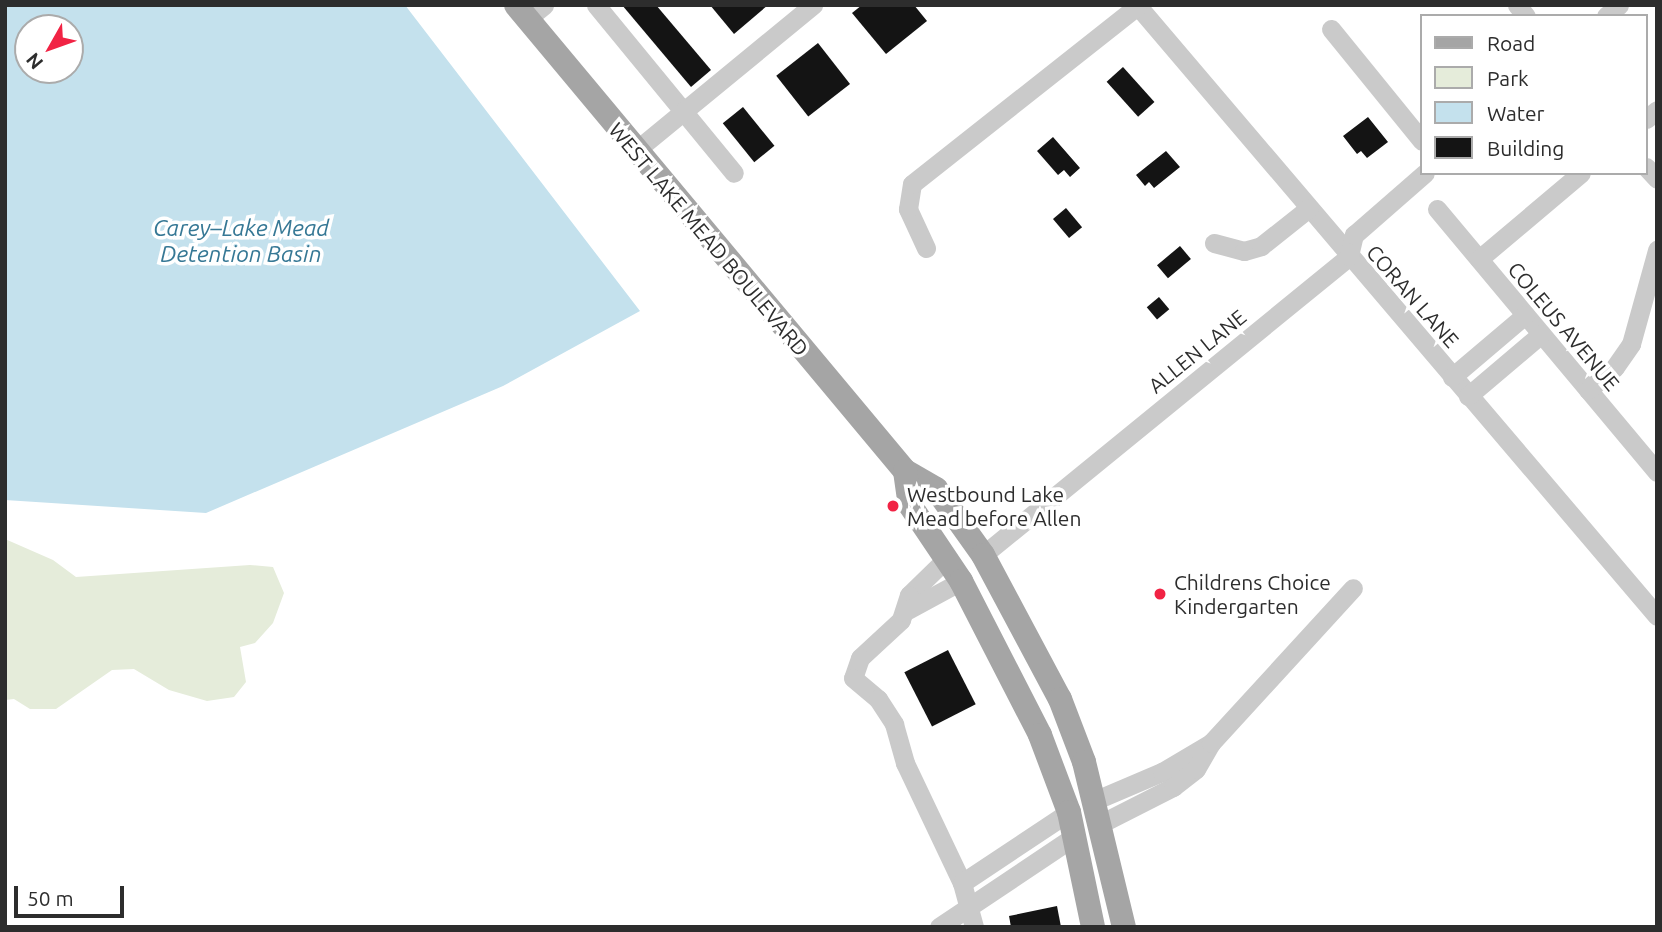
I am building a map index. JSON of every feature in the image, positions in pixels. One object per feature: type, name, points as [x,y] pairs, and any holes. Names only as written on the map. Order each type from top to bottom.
[{"type":"main road","name":"WEST LAKE MEAD BOULEVARD","points":[[529,10],[634,152],[905,471],[936,489],[983,555],[1060,699],[1099,811],[1124,927]]},
{"type":"main road","points":[[905,471],[910,505],[961,581],[1015,681],[1069,812],[1093,927]]},
{"type":"main road","points":[[1069,812],[1099,811]]},
{"type":"main road","points":[[1075,836],[1099,811]]},
{"type":"street","points":[[596,5],[734,173]]},
{"type":"street","points":[[634,152],[813,5]]},
{"type":"street","points":[[926,248],[908,209],[912,184],[1137,6]]},
{"type":"street","name":"CORAN LANE","points":[[1137,6],[1657,616]]},
{"type":"street","points":[[1331,29],[1420,139]]},
{"type":"street","name":"ALLEN LANE","points":[[983,555],[1349,256],[1354,235],[1423,175]]},
{"type":"street","points":[[1479,259],[1579,175]]},
{"type":"street","points":[[1214,243],[1244,251],[1261,246],[1309,208]]},
{"type":"street","name":"COLEUS AVENUE","points":[[1437,209],[1657,472]]},
{"type":"street","points":[[1588,390],[1615,367],[1631,344],[1657,250]]},
{"type":"street","points":[[1452,377],[1525,315]]},
{"type":"street","points":[[1468,396],[1541,334]]},
{"type":"street","points":[[904,612],[909,595],[947,558]]},
{"type":"street","points":[[961,581],[904,612],[860,659],[853,678],[878,699],[894,724],[905,764],[962,883],[974,927]]},
{"type":"street","points":[[1099,811],[1173,787],[1196,769],[1211,743],[1353,588]]},
{"type":"street","points":[[962,883],[1069,812]]},
{"type":"street","points":[[939,927],[967,904],[1075,836]]},
{"type":"green space","points":[[5,539],[53,560],[76,577],[250,565],[273,567],[284,593],[273,623],[255,643],[240,647],[246,682],[234,697],[207,701],[169,690],[134,669],[112,670],[56,709],[30,709],[14,699],[5,700]]},
{"type":"water","name":"Carey–Lake Mead Detention Basin","points":[[5,5],[405,5],[640,311],[503,386],[206,513],[5,500]]},
{"type":"building","points":[[622,5],[656,5],[711,70],[691,87]]},
{"type":"building","points":[[710,5],[768,5],[734,34]]},
{"type":"building","points":[[862,5],[914,5],[927,21],[886,54],[852,13]]},
{"type":"building","points":[[818,43],[850,84],[808,117],[776,76]]},
{"type":"building","points":[[1123,67],[1154,102],[1138,117],[1107,82]]},
{"type":"building","points":[[743,107],[774,146],[754,162],[723,123]]},
{"type":"building","points":[[1368,117],[1388,142],[1367,158],[1361,151],[1357,154],[1343,136]]},
{"type":"building","points":[[1053,137],[1080,168],[1070,177],[1064,170],[1058,175],[1037,151]]},
{"type":"building","points":[[1166,151],[1180,167],[1154,188],[1149,182],[1145,186],[1136,175]]},
{"type":"building","points":[[1066,208],[1082,227],[1069,238],[1053,219]]},
{"type":"building","points":[[1180,246],[1191,259],[1168,278],[1157,265]]},
{"type":"building","points":[[1159,297],[1169,309],[1157,320],[1147,307]]},
{"type":"building","points":[[948,650],[976,704],[932,727],[904,672]]},
{"type":"building","points":[[1057,906],[1061,927],[1011,927],[1009,916]]},
{"type":"place","name":"Westbound Lake Mead before Allen","points":[[893,506]]},
{"type":"place","name":"Childrens Choice Kindergarten","points":[[1160,594]]}]
